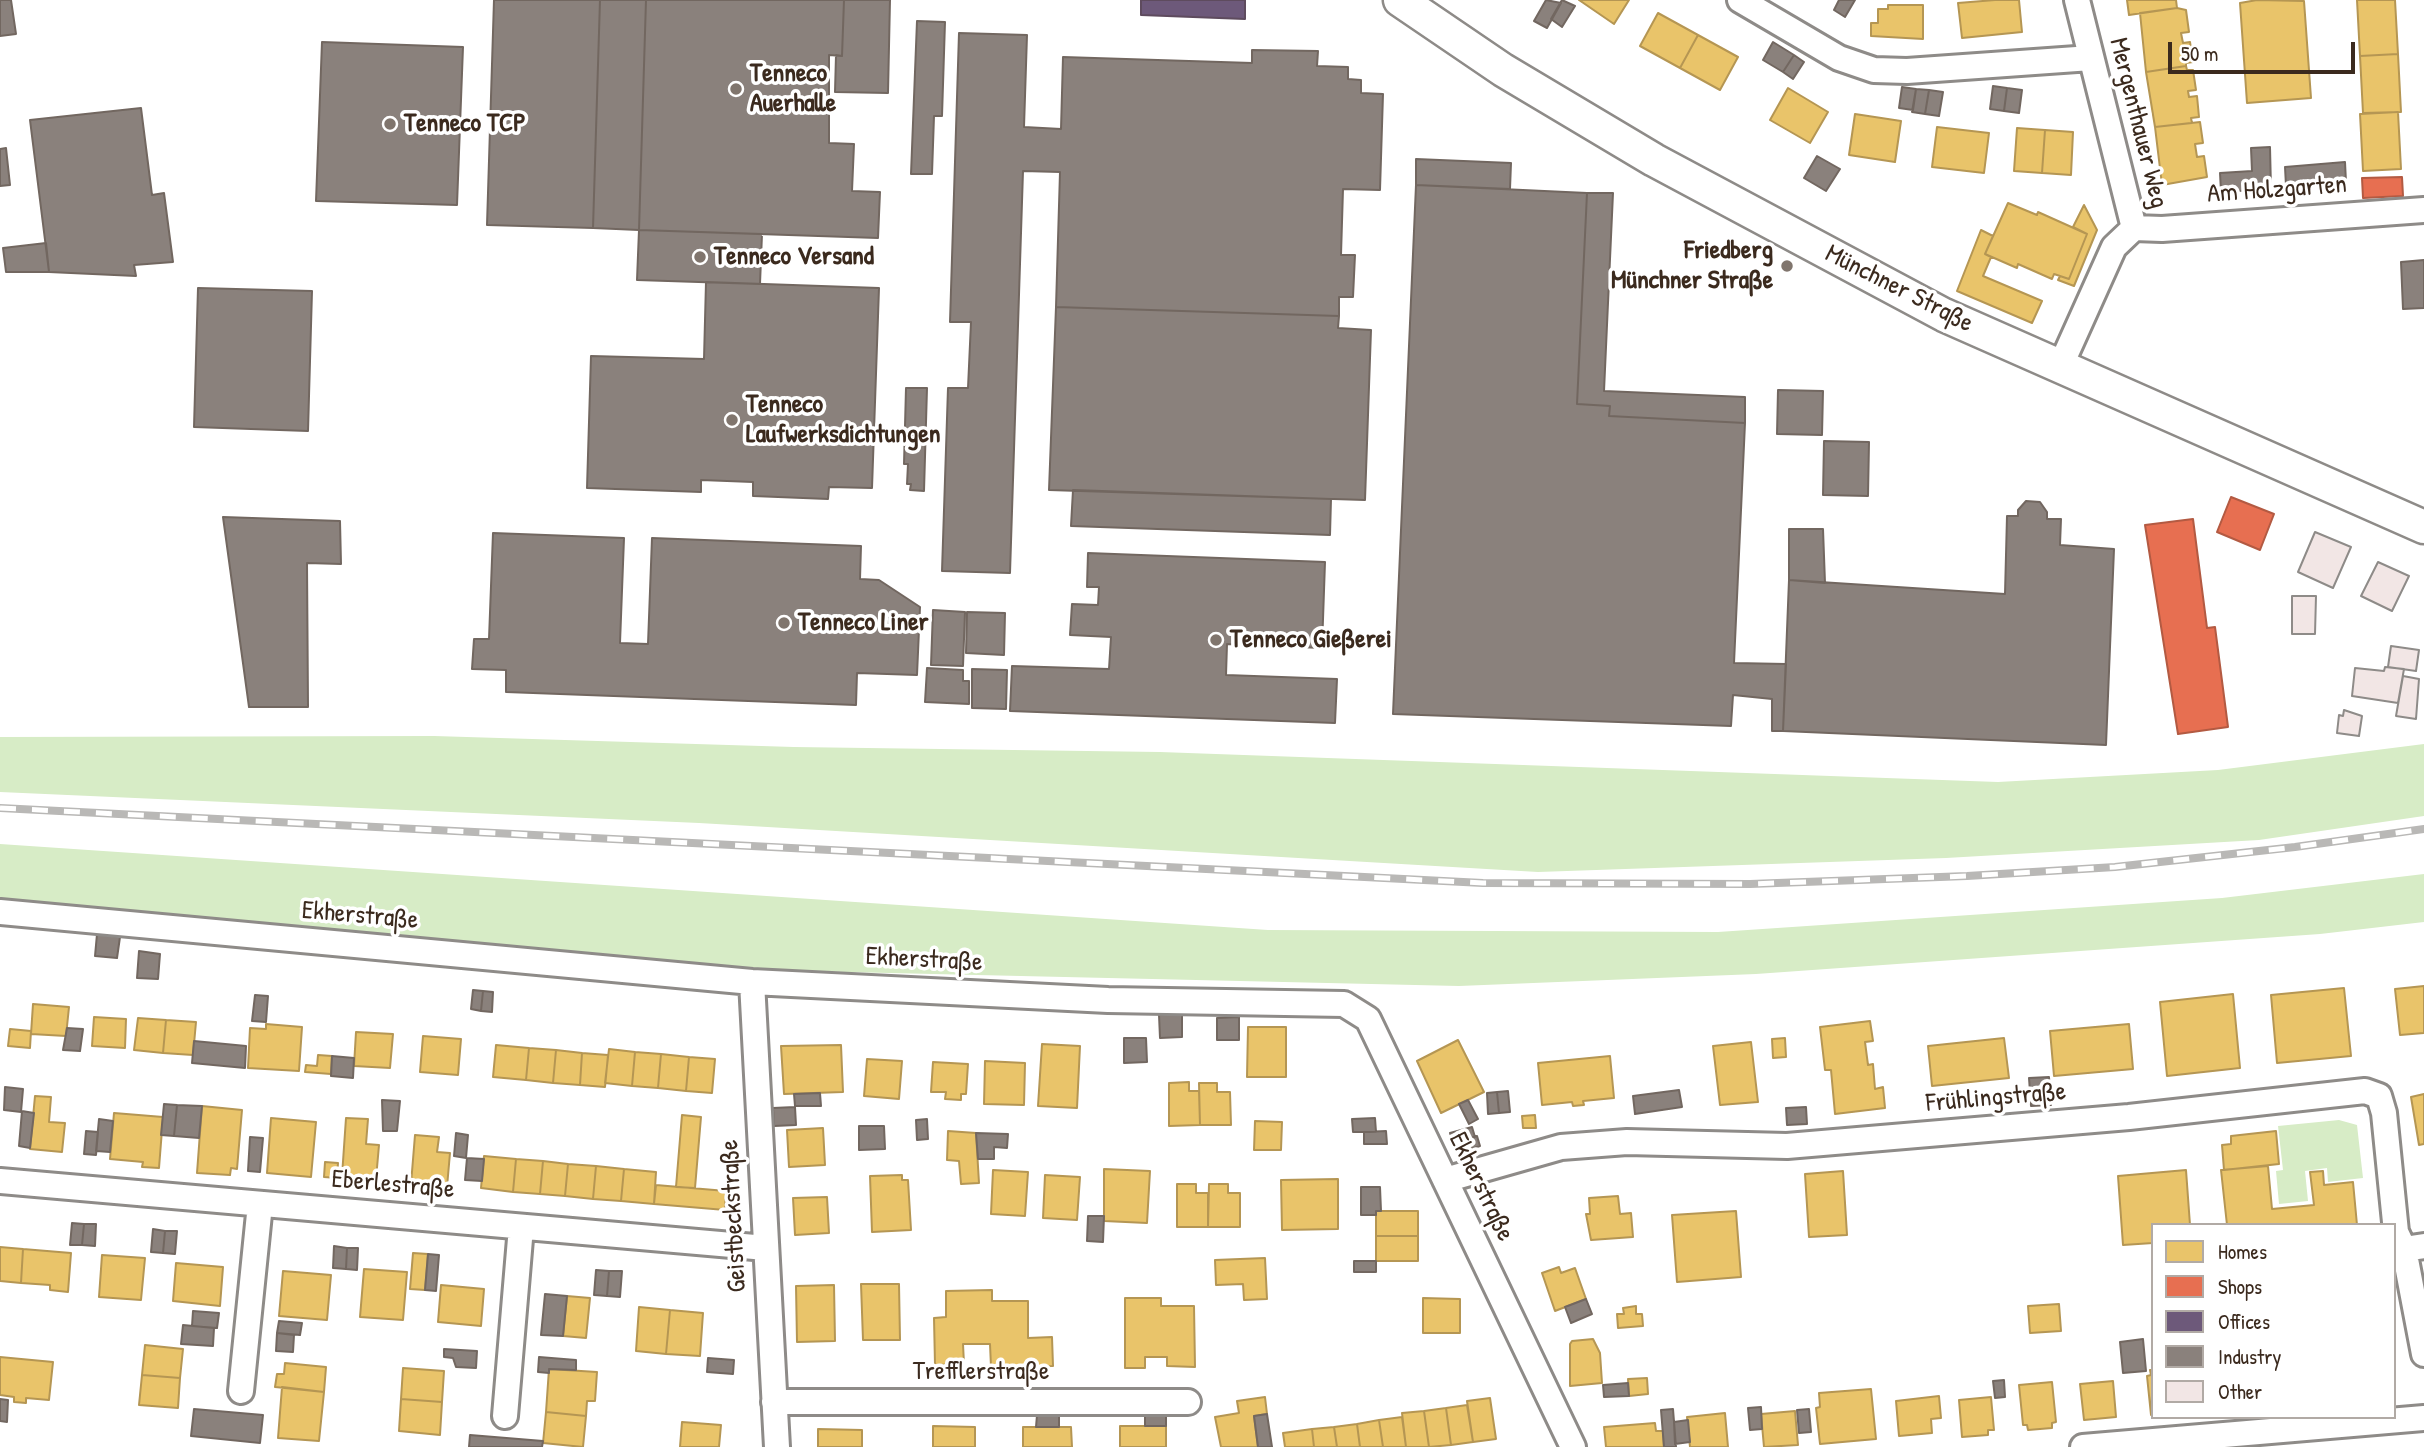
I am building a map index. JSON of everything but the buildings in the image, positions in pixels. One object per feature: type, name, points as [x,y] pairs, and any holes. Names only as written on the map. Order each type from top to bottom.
[{"type":"main road","name":"Münchner Straße","points":[[1400,0],[1503,70],[1654,160],[1944,315],[2424,527]]},
{"type":"street","points":[[1740,0],[1839,58],[1874,70],[1907,71],[2091,58]]},
{"type":"street","name":"Mergenthauer Weg","points":[[2060,366],[2114,247],[2134,228],[2077,0]]},
{"type":"street","name":"Am Holzgarten","points":[[2134,228],[2162,229],[2424,210]]},
{"type":"street","name":"Ekherstraße","points":[[0,912],[752,982],[1108,1000],[1344,1004],[1368,1019],[1573,1447]]},
{"type":"street","name":"Geistbeckstraße","points":[[752,982],[777,1447]]},
{"type":"street","name":"Frühlingstraße","points":[[1445,1181],[1561,1147],[1619,1142],[1787,1146],[2129,1117],[2364,1091],[2379,1096],[2384,1113],[2395,1223]]},
{"type":"street","name":"Eberlestraße","points":[[0,1181],[766,1248]]},
{"type":"street","points":[[241,1391],[260,1204]]},
{"type":"street","points":[[505,1416],[521,1227]]},
{"type":"street","name":"Frühlingstraße","points":[[2396,1232],[2414,1247]]},
{"type":"street","points":[[2414,1247],[2424,1354]]},
{"type":"street","name":"Trefflerstraße","points":[[774,1402],[1188,1402]]},
{"type":"street","points":[[2082,1447],[2424,1418]]},
{"type":"green space","points":[[434,736],[794,747],[1160,752],[1998,782],[2218,770],[2424,744],[2424,816],[2259,840],[1946,858],[1538,872],[699,823],[0,792],[0,737]]},
{"type":"green space","points":[[0,844],[1268,930],[1718,932],[2222,898],[2424,874],[2424,922],[2320,934],[1756,974],[1459,986],[714,969],[0,900]]},
{"type":"green space","points":[[2339,1120],[2357,1125],[2363,1178],[2328,1182],[2327,1168],[2305,1171],[2308,1201],[2279,1204],[2276,1171],[2283,1170],[2278,1126]]},
{"type":"railway","points":[[0,808],[1483,883],[1750,884],[1967,876],[2115,867],[2295,847],[2424,829]]},
{"type":"place","name":"Tenneco Auerhalle","points":[[736,89]]},
{"type":"place","name":"Tenneco TCP","points":[[390,124]]},
{"type":"place","name":"Tenneco Versand","points":[[700,257]]},
{"type":"place","name":"Friedberg Münchner Straße","points":[[1787,266]]},
{"type":"place","name":"Tenneco Laufwerksdichtungen","points":[[732,420]]},
{"type":"place","name":"Tenneco Liner","points":[[784,623]]},
{"type":"place","name":"Tenneco Gießerei","points":[[1216,640]]}]
